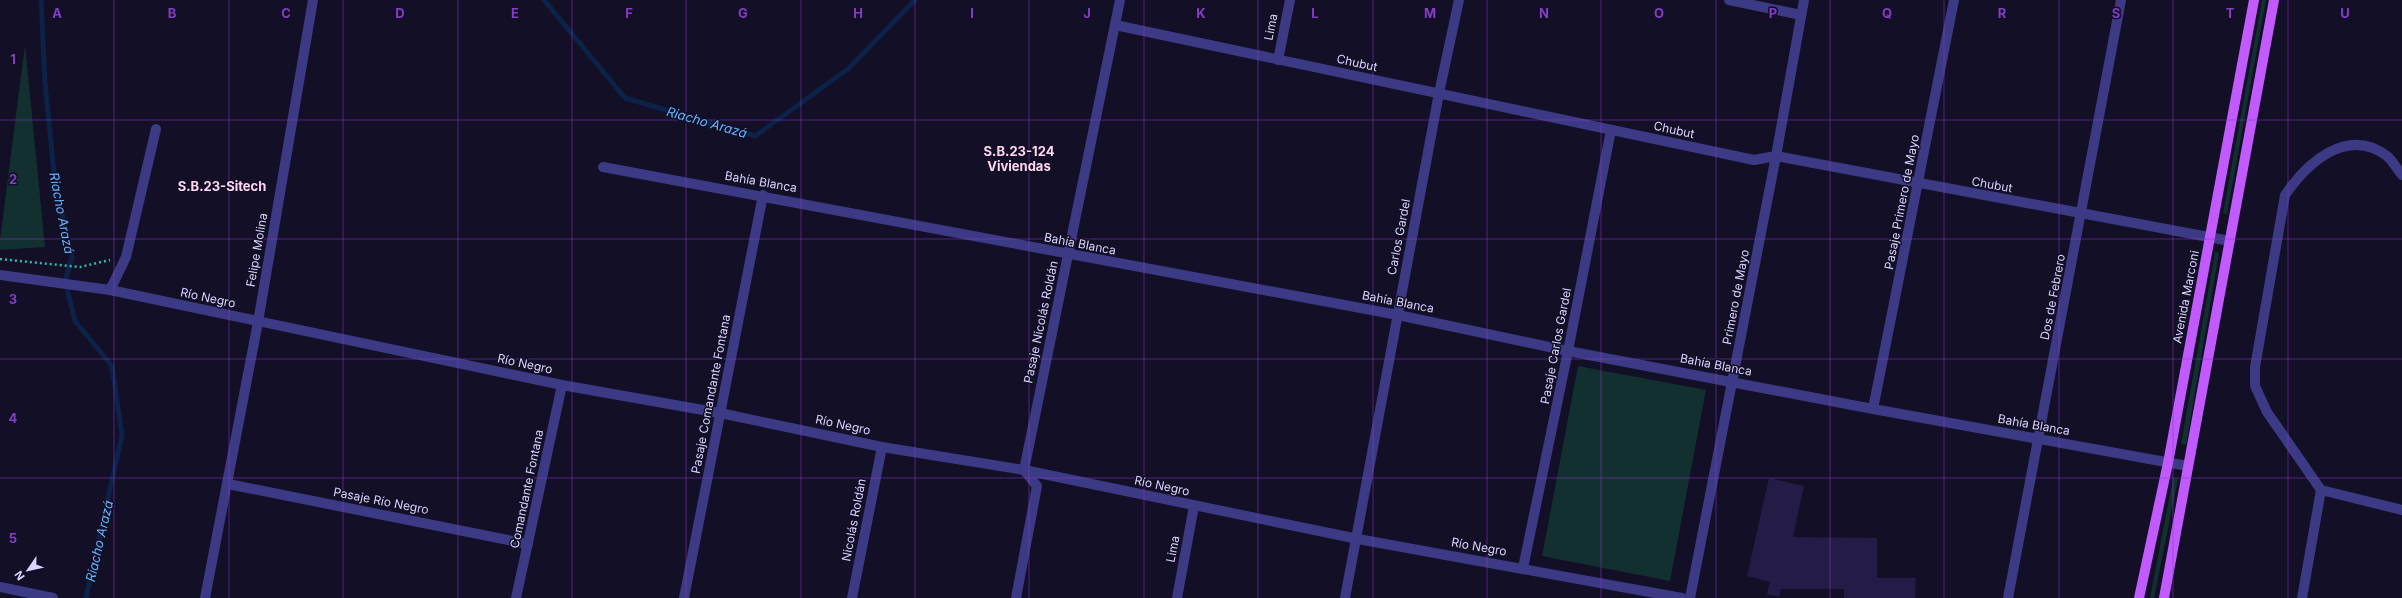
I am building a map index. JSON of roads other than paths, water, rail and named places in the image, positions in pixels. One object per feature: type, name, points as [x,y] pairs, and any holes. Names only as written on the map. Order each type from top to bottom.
[{"type":"main road","name":"Avenida Marconi","points":[[2139,598],[2168,463],[2254,0]]},
{"type":"main road","points":[[2164,598],[2274,0]]},
{"type":"street","name":"Felipe Molina","points":[[205,598],[258,322],[313,0]]},
{"type":"street","name":"Pasaje Nicolás Roldán","points":[[1024,470],[1120,0]]},
{"type":"street","name":"Lima","points":[[1278,60],[1290,0]]},
{"type":"street","name":"Carlos Gardel","points":[[1346,598],[1439,93],[1459,0]]},
{"type":"street","points":[[1729,0],[1801,15]]},
{"type":"street","name":"Primero de Mayo","points":[[1690,598],[1776,156],[1804,0]]},
{"type":"street","name":"Pasaje Primero de Mayo","points":[[1874,409],[1954,0]]},
{"type":"street","name":"Dos de Febrero","points":[[2008,598],[2082,214],[2121,0]]},
{"type":"street","name":"Chubut","points":[[1115,25],[1754,160],[1776,156],[1919,185],[2230,241]]},
{"type":"street","points":[[110,290],[126,257],[156,129]]},
{"type":"street","name":"Pasaje Carlos Gardel","points":[[1523,568],[1568,351],[1611,130]]},
{"type":"street","points":[[2402,175],[2387,156],[2368,147],[2341,146],[2322,155],[2298,175],[2285,195],[2255,367],[2255,386],[2267,412],[2321,490],[2402,510]]},
{"type":"street","name":"Bahía Blanca","points":[[603,167],[763,195],[1068,255],[1398,315],[1568,351],[1733,381],[1874,409],[2188,466]]},
{"type":"street","name":"Pasaje Comandante Fontana","points":[[684,598],[763,195]]},
{"type":"street","name":"Río Negro","points":[[0,275],[110,290],[562,385],[720,413],[882,447],[1024,470],[1358,539],[1682,598]]},
{"type":"street","name":"Comandante Fontana","points":[[516,598],[562,385]]},
{"type":"street","name":"Nicolás Roldán","points":[[852,598],[882,447]]},
{"type":"street","points":[[1016,598],[1037,486],[1024,470]]},
{"type":"street","name":"Pasaje Río Negro","points":[[228,484],[528,544]]},
{"type":"street","points":[[2302,598],[2321,490]]},
{"type":"street","name":"Lima","points":[[1177,598],[1194,506]]},
{"type":"street","points":[[0,588],[53,598]]},
{"type":"waterway","name":"Riacho Arazá","points":[[41,0],[45,83],[55,183],[72,257],[65,281],[75,321],[112,366],[122,435],[86,598]]},
{"type":"waterway","name":"Riacho Arazá","points":[[544,0],[625,98],[755,136],[848,69],[915,0]]},
{"type":"district","name":"S.B.23-124 Viviendas","points":[[1019,158]]},
{"type":"district","name":"S.B.23-Sitech","points":[[222,186]]}]
